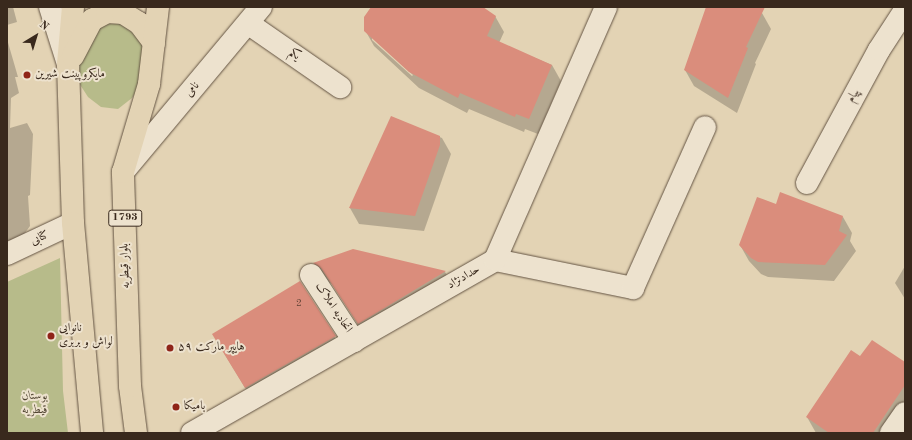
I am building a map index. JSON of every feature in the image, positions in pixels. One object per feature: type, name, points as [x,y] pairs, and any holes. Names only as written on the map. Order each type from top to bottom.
[{"type":"main road","points":[[73,7],[68,64],[73,223],[92,433]]},
{"type":"main road","name":"بلوار قیطریه","points":[[136,433],[130,386],[123,172],[149,84],[158,7]]},
{"type":"main road","points":[[68,64],[81,37],[92,20],[107,12],[123,13],[139,23],[154,43]]},
{"type":"street","points":[[50,7],[68,64]]},
{"type":"street","points":[[606,7],[495,260],[634,288],[705,127]]},
{"type":"street","name":"پیام","points":[[807,183],[879,50],[905,10]]},
{"type":"street","name":"یکم","points":[[255,16],[340,87]]},
{"type":"street","name":"نامی","points":[[123,172],[255,16]]},
{"type":"street","name":"کتابی","points":[[7,254],[73,223]]},
{"type":"street","name":"حدادنژاد","points":[[192,433],[495,260]]},
{"type":"street","name":"اتحادیه املاک","points":[[311,275],[354,341]]},
{"type":"street","points":[[891,433],[905,413]]},
{"type":"green space","points":[[111,20],[132,29],[144,47],[142,83],[132,98],[118,109],[101,107],[88,97],[79,83],[80,52],[99,27]]},
{"type":"green space","name":"بوستان قیطریه","points":[[60,258],[63,391],[68,433],[7,433],[7,282]]},
{"type":"building","points":[[371,7],[483,7],[496,16],[487,36],[552,65],[529,119],[516,114],[515,117],[460,93],[458,98],[409,72],[364,31],[364,17]]},
{"type":"building","points":[[706,7],[765,7],[746,47],[748,48],[728,98],[684,70]]},
{"type":"building","points":[[391,116],[440,136],[440,145],[415,216],[349,208]]},
{"type":"building","points":[[780,192],[843,216],[839,231],[847,235],[825,265],[758,262],[751,258],[739,245],[757,197],[776,204]]},
{"type":"building","points":[[353,249],[446,271],[358,324],[321,268],[313,263]]},
{"type":"building","points":[[300,281],[336,336],[245,388],[212,334]]},
{"type":"building","points":[[872,340],[905,362],[905,385],[873,433],[829,433],[806,417],[851,350],[860,356]]},
{"type":"place","name":"مایکروپینت شیرین","points":[[27,75]]},
{"type":"place","name":"نانوایی لواش و بربری","points":[[51,336]]},
{"type":"place","name":"هایپر مارکت ۵۹","points":[[170,348]]},
{"type":"place","name":"بامیکا","points":[[176,407]]}]
